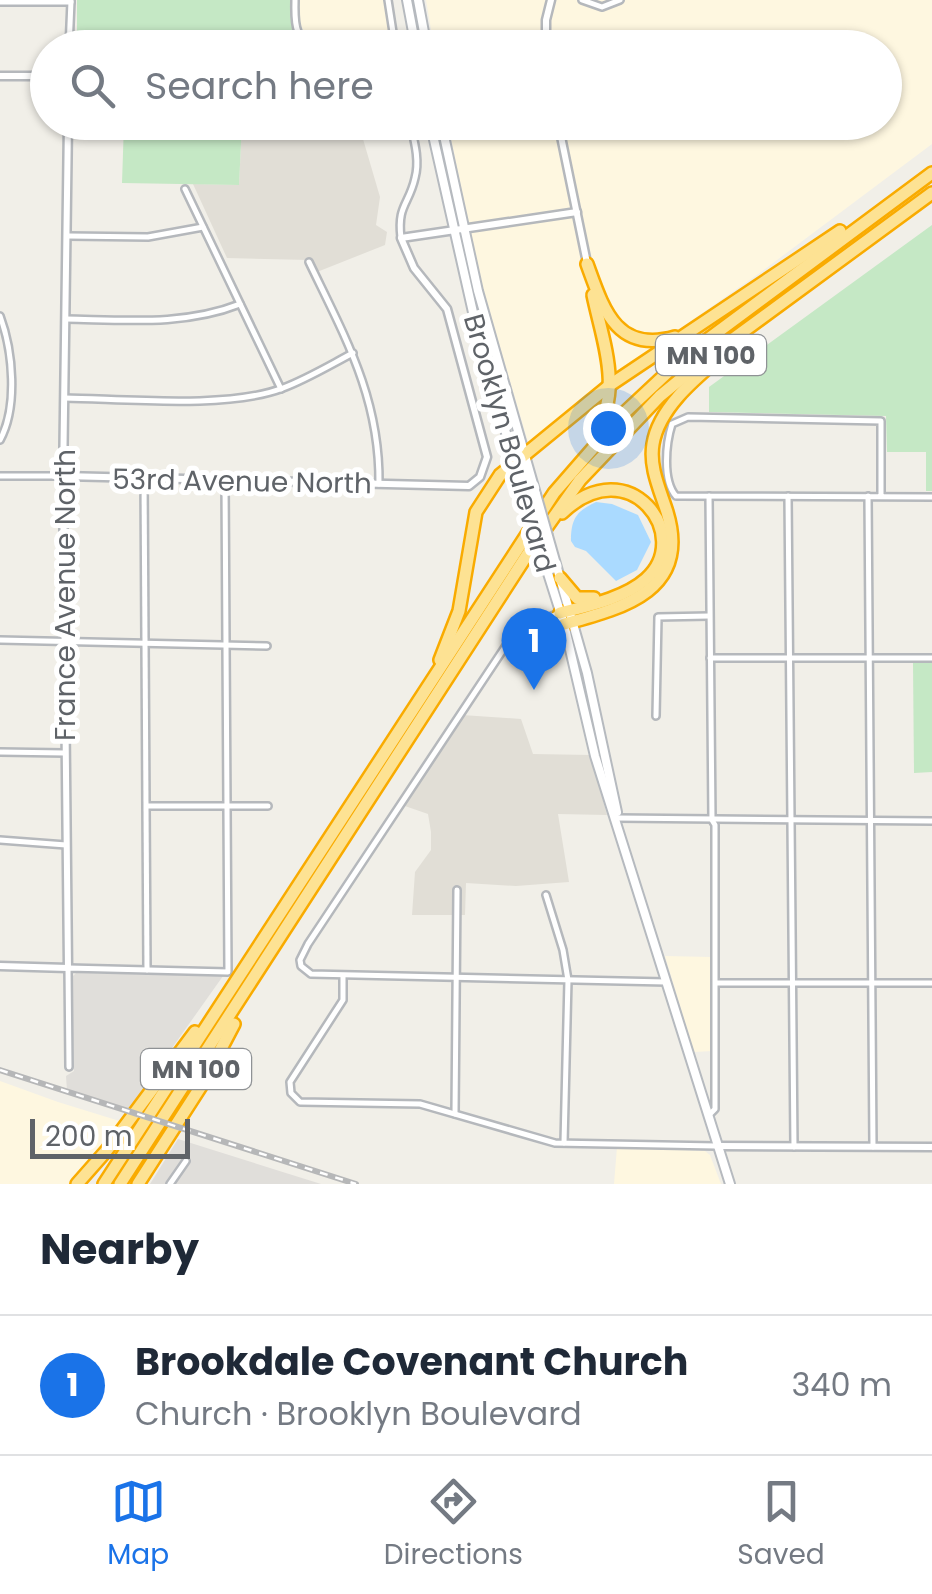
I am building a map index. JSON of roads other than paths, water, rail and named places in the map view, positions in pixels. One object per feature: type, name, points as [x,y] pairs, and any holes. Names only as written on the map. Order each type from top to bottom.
[{"type":"highway","points":[[417,704],[442,656],[459,611],[476,512],[490,486],[610,385],[932,172]]},
{"type":"highway","name":"MN 100","points":[[104,1184],[554,493],[622,415],[684,357],[932,172]]},
{"type":"highway","name":"MN 100","points":[[120,1184],[567,496],[624,430],[684,376],[932,193]]},
{"type":"highway","points":[[587,264],[605,312],[620,330],[647,341],[683,334]]},
{"type":"highway","points":[[554,493],[600,426],[610,402],[594,295]]},
{"type":"highway","points":[[567,617],[635,602],[661,578],[669,560],[672,535],[652,466],[656,433],[690,384],[778,306]]},
{"type":"highway","points":[[527,555],[577,500],[597,490],[624,490],[648,505],[661,532],[657,565],[650,576],[567,617]]},
{"type":"highway","points":[[560,578],[582,600],[636,586]]},
{"type":"highway","points":[[138,1184],[203,1083],[271,954]]},
{"type":"highway","points":[[77,1184],[206,1018],[222,1004]]},
{"type":"main road","points":[[407,0],[413,30]]},
{"type":"main road","points":[[418,0],[424,30]]},
{"type":"main road","name":"Brooklyn Boulevard","points":[[434,140],[452,229],[560,578],[594,756],[617,818],[730,1184]]},
{"type":"main road","name":"Brooklyn Boulevard","points":[[445,140],[462,227],[520,458],[527,506],[544,564],[567,617]]},
{"type":"street","points":[[295,0],[298,30]]},
{"type":"street","points":[[388,0],[393,30]]},
{"type":"street","points":[[546,30],[551,0]]},
{"type":"street","points":[[582,0],[602,7],[620,0]]},
{"type":"street","points":[[0,2],[71,1],[70,30]]},
{"type":"street","points":[[0,76],[30,76]]},
{"type":"street","name":"France Avenue North","points":[[68,140],[63,476],[69,1067]]},
{"type":"street","points":[[413,140],[416,177],[400,214],[401,238],[577,212]]},
{"type":"street","points":[[562,140],[594,295]]},
{"type":"street","points":[[185,190],[281,389]]},
{"type":"street","points":[[68,236],[166,236],[203,226]]},
{"type":"street","name":"53rd Avenue North","points":[[0,476],[469,486],[480,476],[487,457],[452,324],[442,302],[409,260],[401,238]]},
{"type":"street","points":[[309,262],[353,353],[376,422],[379,484]]},
{"type":"street","points":[[66,319],[167,320],[240,304]]},
{"type":"street","points":[[0,316],[7,346],[11,400],[8,423],[0,440]]},
{"type":"street","points":[[65,398],[201,400],[281,389],[353,353]]},
{"type":"street","points":[[881,496],[881,421],[688,417],[672,424],[668,436],[671,491],[676,496],[709,496],[788,496],[868,496],[881,496],[932,496]]},
{"type":"street","points":[[144,478],[147,970]]},
{"type":"street","points":[[0,966],[228,972],[225,481]]},
{"type":"street","points":[[707,1115],[716,1109],[709,496]]},
{"type":"street","points":[[788,496],[794,1146]]},
{"type":"street","points":[[868,496],[873,1147]]},
{"type":"street","points":[[656,716],[658,617],[709,616]]},
{"type":"street","points":[[509,641],[567,617]]},
{"type":"street","points":[[567,617],[534,622],[509,641],[308,944],[301,966],[311,974],[343,976],[666,982]]},
{"type":"street","points":[[0,640],[267,646]]},
{"type":"street","points":[[710,658],[932,658]]},
{"type":"street","points":[[0,752],[65,753]]},
{"type":"street","points":[[146,806],[268,806]]},
{"type":"street","points":[[617,818],[932,821]]},
{"type":"street","points":[[0,840],[66,845]]},
{"type":"street","points":[[455,1114],[457,890]]},
{"type":"street","points":[[546,895],[568,980],[564,1143]]},
{"type":"street","points":[[343,976],[343,1000],[292,1077],[291,1093],[307,1103],[420,1104],[564,1143],[932,1147]]},
{"type":"street","points":[[716,983],[932,983]]},
{"type":"street","points":[[170,1184],[186,1161]]},
{"type":"water","points":[[596,502],[638,515],[651,542],[637,570],[616,581],[571,541],[576,516]]},
{"type":"railway","points":[[0,1070],[356,1184]]},
{"type":"place","name":"Brookdale Covenant Church","points":[[534,690]]}]
